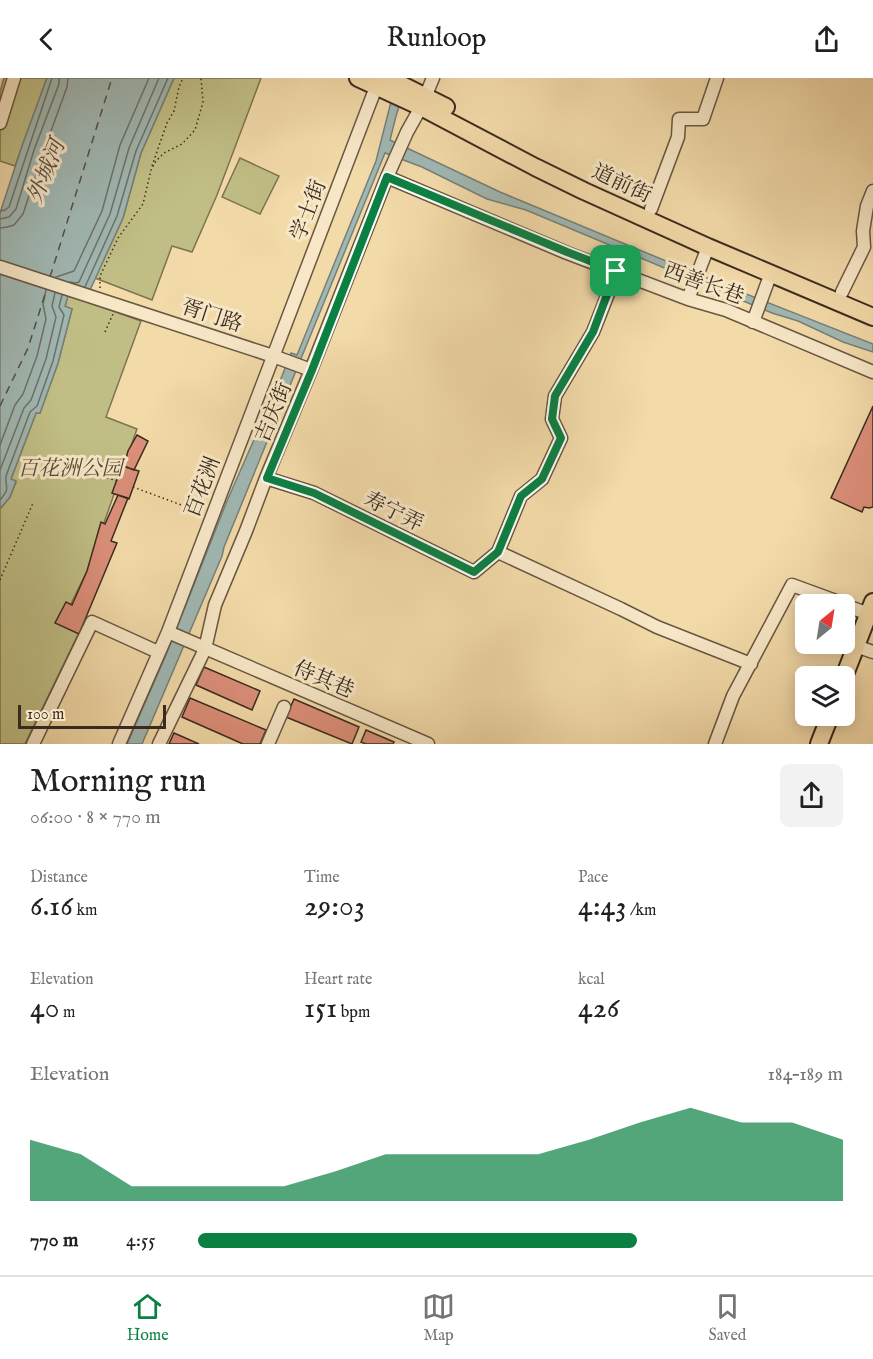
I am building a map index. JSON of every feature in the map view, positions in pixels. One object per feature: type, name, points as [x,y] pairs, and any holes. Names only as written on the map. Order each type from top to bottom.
[{"type":"main road","name":"道前街","points":[[358,78],[384,83],[651,209],[873,305]]},
{"type":"main road","name":"道前街","points":[[424,102],[535,167],[708,247],[873,317]]},
{"type":"main road","points":[[848,666],[871,608]]},
{"type":"main road","points":[[819,744],[826,726]]},
{"type":"street","points":[[0,123],[14,78]]},
{"type":"street","name":"吉庆街","points":[[159,744],[387,177],[407,132],[424,102],[433,78]]},
{"type":"street","points":[[651,209],[678,137],[679,119],[703,119],[717,78]]},
{"type":"street","name":"学士街","points":[[278,358],[384,83]]},
{"type":"street","name":"西善长巷","points":[[387,177],[567,252],[688,299],[726,310],[873,372]]},
{"type":"street","points":[[842,292],[864,247],[867,206],[873,191]]},
{"type":"street","points":[[688,299],[708,247]]},
{"type":"street","name":"胥门路","points":[[0,267],[309,369]]},
{"type":"street","points":[[616,271],[593,332],[555,396],[552,419],[561,438],[542,479],[521,496],[498,552],[657,627],[750,664]]},
{"type":"street","points":[[753,322],[771,273]]},
{"type":"street","name":"百花洲","points":[[119,744],[158,652],[169,633],[212,517],[278,358]]},
{"type":"street","name":"寿宁弄","points":[[267,478],[314,493],[474,572],[498,552]]},
{"type":"street","points":[[716,744],[733,696],[792,585],[815,594]]},
{"type":"street","points":[[855,606],[871,608]]},
{"type":"street","points":[[33,744],[92,622],[158,652]]},
{"type":"street","name":"侍其巷","points":[[169,633],[428,744]]},
{"type":"street","points":[[856,646],[873,652]]},
{"type":"street","points":[[268,744],[284,707]]},
{"type":"path","points":[[100,300],[100,276],[118,238],[143,204],[155,155],[174,111],[183,78]]},
{"type":"path","points":[[151,170],[164,153],[182,144],[195,130],[203,102],[201,78]]},
{"type":"path","points":[[105,332],[117,305]]},
{"type":"path","points":[[90,472],[117,481]]},
{"type":"path","points":[[133,487],[212,517]]},
{"type":"path","points":[[0,580],[33,503]]},
{"type":"green space","points":[[4,78],[47,78],[15,166],[0,161],[0,92]]},
{"type":"green space","points":[[174,78],[261,78],[217,195],[192,252],[172,246],[152,300],[95,278],[123,218],[141,153]]},
{"type":"green space","points":[[240,158],[279,176],[260,214],[222,197]]},
{"type":"green space","name":"百花洲公园","points":[[68,295],[141,321],[106,417],[137,429],[87,571],[69,608],[86,618],[25,744],[0,744],[0,509],[10,497],[16,482],[11,479],[36,413],[40,413],[58,363],[72,309],[65,307]]},
{"type":"water","name":"外城河","points":[[47,78],[174,78],[141,153],[123,218],[90,290],[68,296],[65,306],[72,309],[58,363],[40,413],[36,413],[11,479],[16,481],[10,497],[0,509],[0,213]]},
{"type":"water","points":[[397,78],[408,78],[390,140],[500,192],[873,344],[873,352],[843,342],[798,321],[772,313],[526,210],[487,199],[422,167],[385,153],[222,556],[142,744],[127,744],[291,353],[297,355],[376,161]]},
{"type":"building","points":[[873,406],[873,507],[864,507],[862,512],[831,498]]},
{"type":"building","points":[[137,435],[148,441],[134,470],[124,466],[128,451]]},
{"type":"building","points":[[122,466],[139,471],[129,499],[112,493]]},
{"type":"building","points":[[118,495],[128,498],[111,541],[117,543],[79,634],[55,623],[66,602],[72,605],[87,571],[101,522],[105,524]]},
{"type":"building","points":[[204,667],[260,691],[252,710],[196,685]]},
{"type":"building","points":[[190,698],[266,730],[260,744],[243,744],[182,717]]},
{"type":"building","points":[[294,699],[359,727],[352,744],[286,717]]},
{"type":"building","points":[[366,730],[394,742],[393,744],[366,744],[361,742]]},
{"type":"building","points":[[174,733],[199,744],[169,744]]},
{"type":"ferry route","points":[[50,277],[112,78]]},
{"type":"ferry route","points":[[0,406],[28,348],[47,288]]},
{"type":"route","points":[[387,177],[482,218],[616,271],[593,332],[555,396],[552,419],[561,438],[542,479],[521,496],[498,552],[474,572],[314,493],[267,478],[312,370],[387,177]]}]
